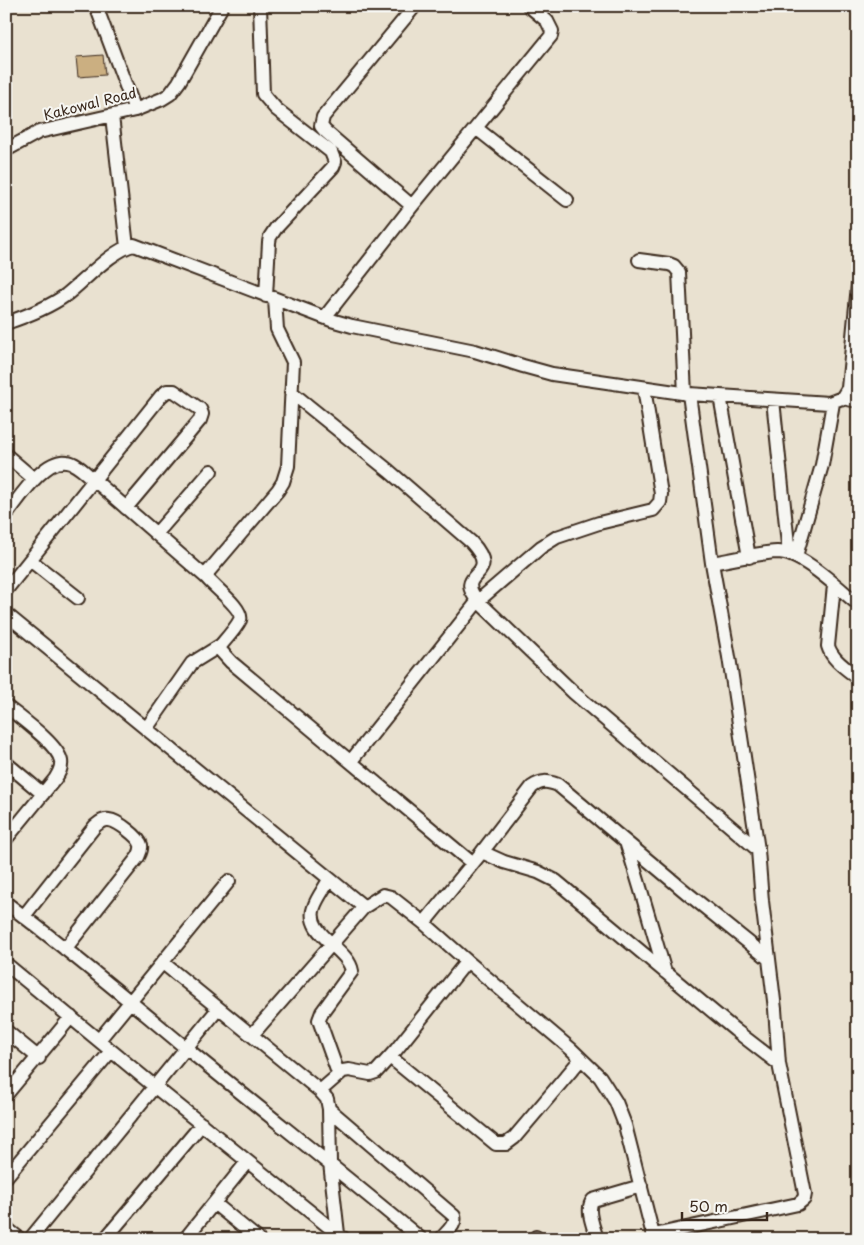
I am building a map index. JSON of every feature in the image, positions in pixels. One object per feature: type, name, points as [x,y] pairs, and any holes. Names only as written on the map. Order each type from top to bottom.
[{"type":"street","points":[[96,6],[135,110]]},
{"type":"street","name":"Kakowal Road","points":[[6,150],[40,132],[135,110],[162,100],[170,94],[179,82],[222,6]]},
{"type":"street","points":[[207,578],[209,570],[278,490],[283,482],[288,466],[293,362],[278,329],[271,298],[270,237],[276,228],[333,167],[335,162],[331,152],[276,109],[263,94],[260,6]]},
{"type":"street","points":[[412,206],[321,126],[323,117],[415,6]]},
{"type":"street","points":[[325,318],[412,206],[550,36],[552,31],[550,26],[529,6]]},
{"type":"street","points":[[112,116],[128,246]]},
{"type":"street","points":[[476,128],[567,200]]},
{"type":"street","points":[[6,323],[47,307],[65,295],[120,250],[134,245],[325,318],[352,326],[475,351],[552,374],[687,394],[774,400],[858,401]]},
{"type":"street","points":[[252,1035],[364,907],[383,895],[391,898],[424,923],[600,1077],[616,1102],[625,1126],[654,1237],[798,1204],[804,1199],[805,1187],[778,1064],[758,850],[687,394],[679,272],[677,268],[669,264],[639,260]]},
{"type":"street","points":[[792,555],[822,465],[837,400],[848,388],[858,284]]},
{"type":"street","points":[[351,761],[478,600],[541,547],[557,537],[599,523],[653,510],[658,506],[661,494],[644,388]]},
{"type":"street","points":[[6,590],[93,479],[167,391],[174,391],[194,403],[200,409],[202,414],[200,420],[126,508]]},
{"type":"street","points":[[291,392],[389,471],[479,551],[484,562],[483,567],[469,586],[471,592],[478,600],[574,693],[758,850]]},
{"type":"street","points":[[720,396],[749,557]]},
{"type":"street","points":[[774,400],[792,555]]},
{"type":"street","points":[[6,455],[34,479]]},
{"type":"street","points":[[6,515],[34,479],[55,463],[66,462],[74,464],[207,578],[237,608],[240,613],[240,619],[221,645],[192,662],[146,729]]},
{"type":"street","points":[[156,534],[211,471]]},
{"type":"street","points":[[712,563],[778,552],[792,555],[858,604]]},
{"type":"street","points":[[30,560],[78,598]]},
{"type":"street","points":[[834,585],[828,646],[830,653],[836,660],[858,678]]},
{"type":"street","points":[[6,614],[364,907]]},
{"type":"street","points":[[221,645],[220,650],[224,656],[472,863]]},
{"type":"street","points":[[6,706],[54,747],[61,759],[61,770],[7,836]]},
{"type":"street","points":[[6,763],[43,794]]},
{"type":"street","points":[[424,923],[532,787],[538,782],[546,781],[558,785],[769,959]]},
{"type":"street","points":[[24,916],[94,826],[101,821],[117,822],[136,837],[141,843],[138,857],[65,949]]},
{"type":"street","points":[[626,842],[665,972]]},
{"type":"street","points":[[482,852],[504,862],[538,872],[556,881],[778,1064]]},
{"type":"street","points":[[329,880],[314,906],[312,914],[316,928],[347,959],[352,971],[322,1012],[319,1020],[338,1073]]},
{"type":"street","points":[[99,1040],[229,881]]},
{"type":"street","points":[[6,903],[131,1001],[421,1239]]},
{"type":"street","points":[[320,1091],[338,1073],[349,1070],[370,1074],[376,1072],[467,961]]},
{"type":"street","points":[[163,963],[320,1091],[327,1099],[329,1109],[330,1163],[341,1236]]},
{"type":"street","points":[[6,964],[247,1162],[341,1236]]},
{"type":"street","points":[[30,1239],[218,1009]]},
{"type":"street","points":[[6,1095],[39,1058],[71,1017]]},
{"type":"street","points":[[6,1031],[39,1058]]},
{"type":"street","points":[[8,1172],[112,1051]]},
{"type":"street","points":[[390,1057],[496,1144],[506,1144],[514,1138],[581,1059]]},
{"type":"street","points":[[329,1109],[454,1216],[453,1224],[441,1239]]},
{"type":"street","points":[[104,1239],[202,1124]]},
{"type":"street","points":[[185,1239],[247,1162]]},
{"type":"street","points":[[597,1239],[589,1208],[590,1203],[593,1200],[641,1186]]},
{"type":"street","points":[[214,1203],[258,1239]]},
{"type":"street","points":[[6,1228],[20,1239]]},
{"type":"building","points":[[103,55],[105,75],[78,77],[76,57]]}]
